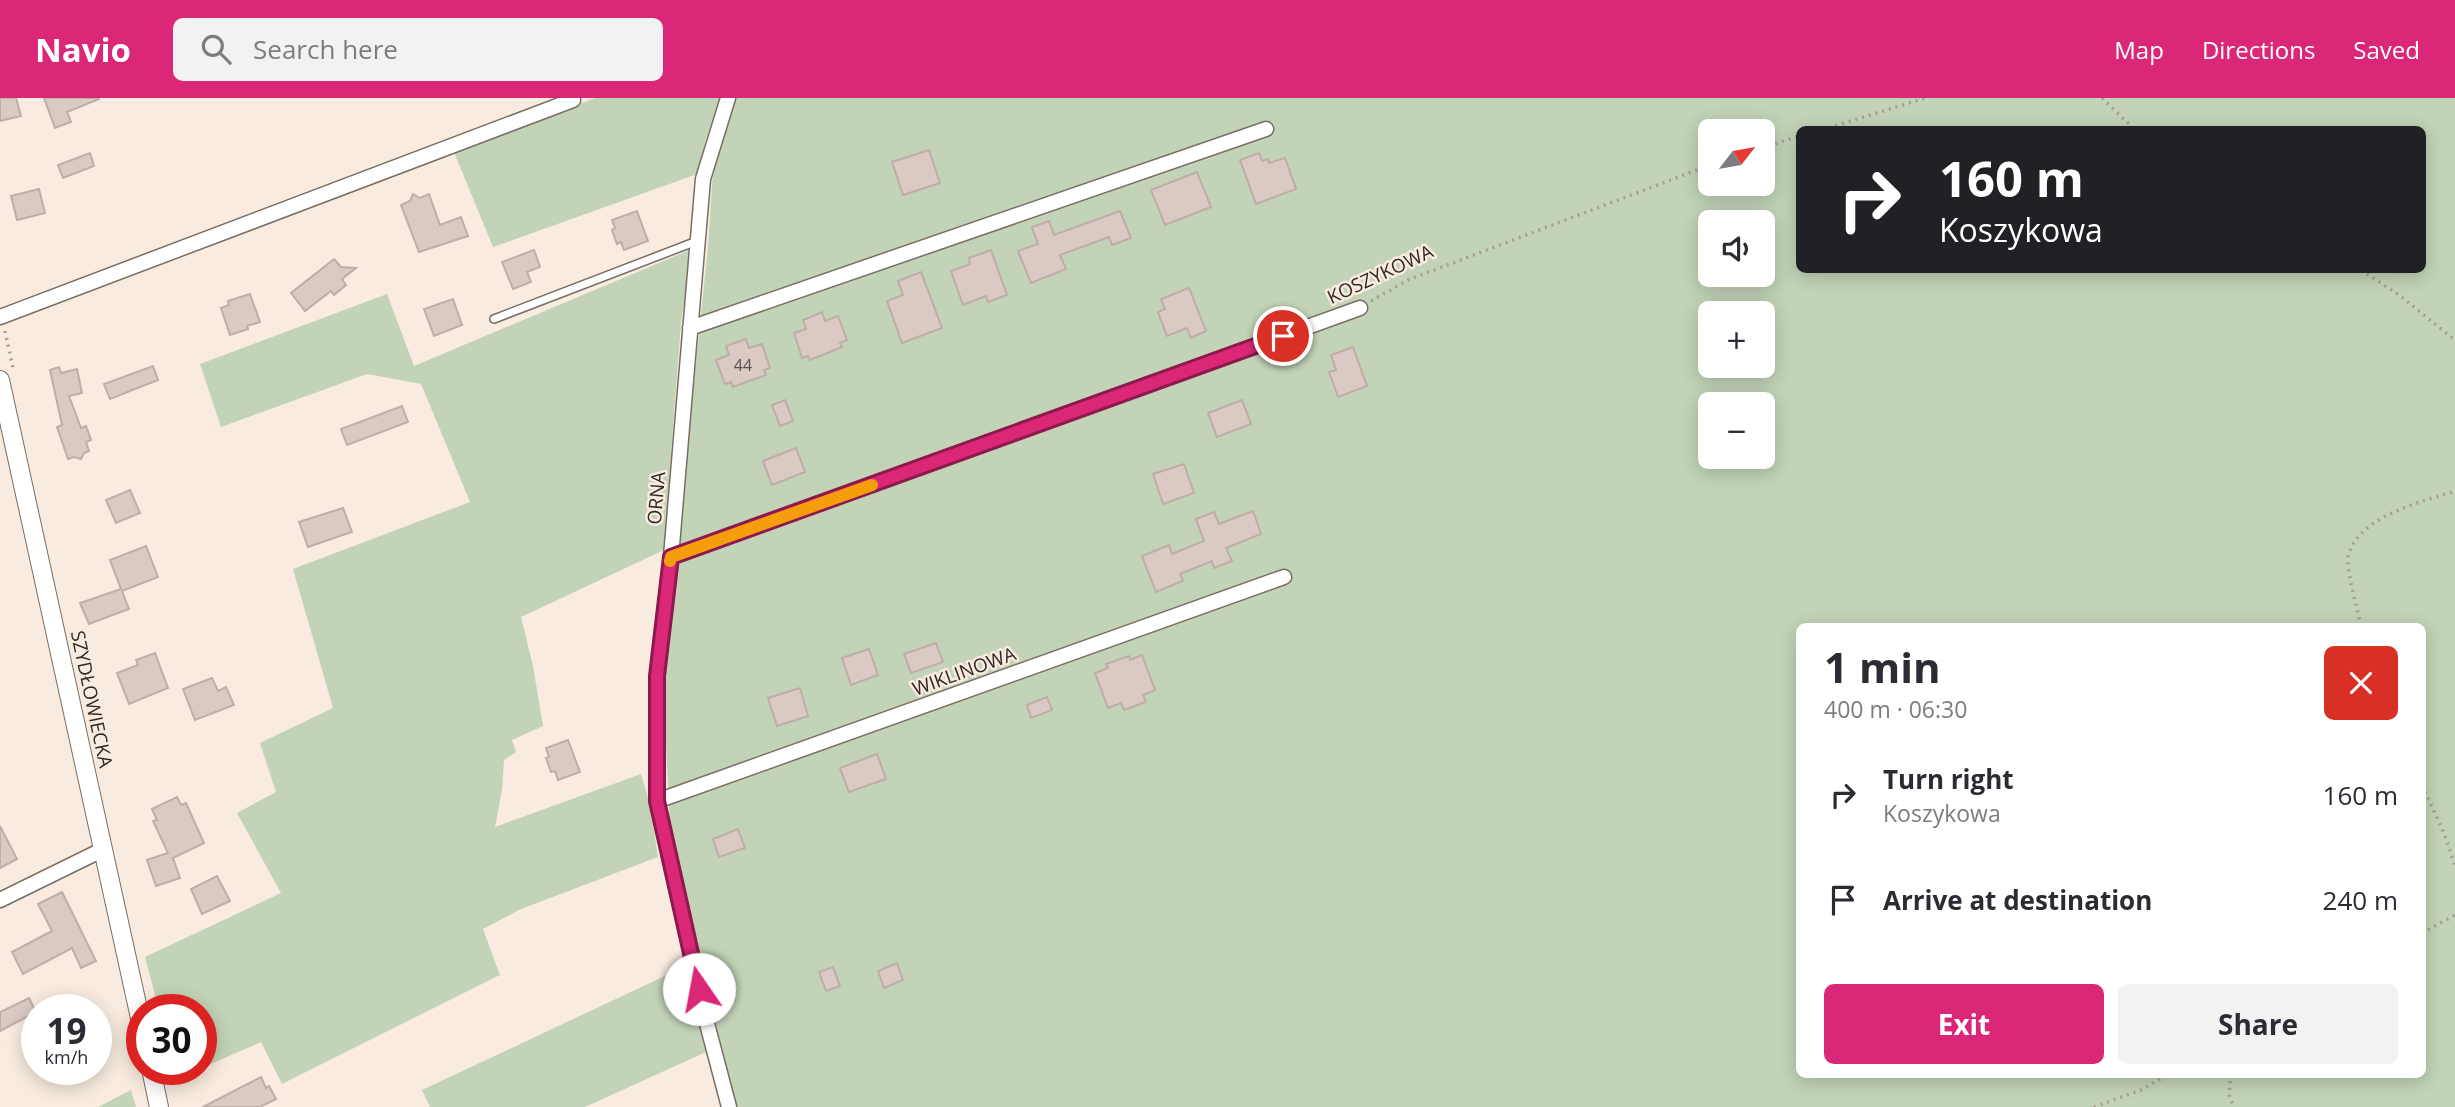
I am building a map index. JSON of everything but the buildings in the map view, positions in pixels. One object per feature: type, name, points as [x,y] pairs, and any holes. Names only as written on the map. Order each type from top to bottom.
[{"type":"street","name":"ORNA","points":[[728,98],[704,179],[697,241],[671,557],[657,676],[657,801],[705,1016],[729,1107]]},
{"type":"street","points":[[0,317],[576,99]]},
{"type":"street","points":[[690,328],[1266,129]]},
{"type":"street","name":"KOSZYKOWA","points":[[671,557],[1360,308]]},
{"type":"street","name":"SZYDŁOWIECKA","points":[[0,380],[135,994]]},
{"type":"street","name":"WIKLINOWA","points":[[657,801],[1284,577]]},
{"type":"street","points":[[0,900],[104,849]]},
{"type":"street","points":[[154,1085],[159,1107]]},
{"type":"lane","points":[[494,319],[697,241]]},
{"type":"path","points":[[1835,126],[1926,98]]},
{"type":"path","points":[[2102,98],[2131,126]]},
{"type":"path","points":[[1775,144],[1796,137]]},
{"type":"path","name":"KOSZYKOWA","points":[[1360,308],[1408,280],[1698,170]]},
{"type":"path","points":[[2366,273],[2399,295],[2455,340]]},
{"type":"path","points":[[2360,623],[2348,559],[2354,542],[2371,526],[2405,506],[2455,491]]},
{"type":"path","points":[[2426,794],[2455,866]]},
{"type":"path","points":[[2426,931],[2455,915]]},
{"type":"path","points":[[2094,1107],[2141,1090],[2162,1078]]},
{"type":"path","points":[[2231,1078],[2229,1095],[2234,1107]]},
{"type":"green space","points":[[595,98],[722,98],[705,141],[700,173],[493,247],[454,152]]},
{"type":"green space","points":[[735,98],[2455,98],[2455,1107],[736,1107],[706,994],[670,827],[663,681],[708,247],[713,170]]},
{"type":"green space","points":[[692,249],[681,322],[664,550],[521,617],[543,726],[512,740],[516,752],[504,760],[495,827],[641,774],[650,804],[658,857],[521,909],[483,929],[500,975],[282,1084],[261,1042],[217,1061],[217,994],[155,994],[145,957],[281,893],[237,813],[276,792],[260,743],[333,708],[293,569],[470,502],[421,384],[367,374],[221,427],[200,364],[387,294],[414,366]]},
{"type":"green space","points":[[684,967],[706,1052],[585,1107],[430,1107],[422,1090]]},
{"type":"green space","points":[[131,1090],[136,1107],[98,1107]]},
{"type":"slow traffic","points":[[670,561],[671,557],[872,485]]},
{"type":"route","points":[[699,989],[657,801],[657,676],[671,557],[1283,336]]}]
